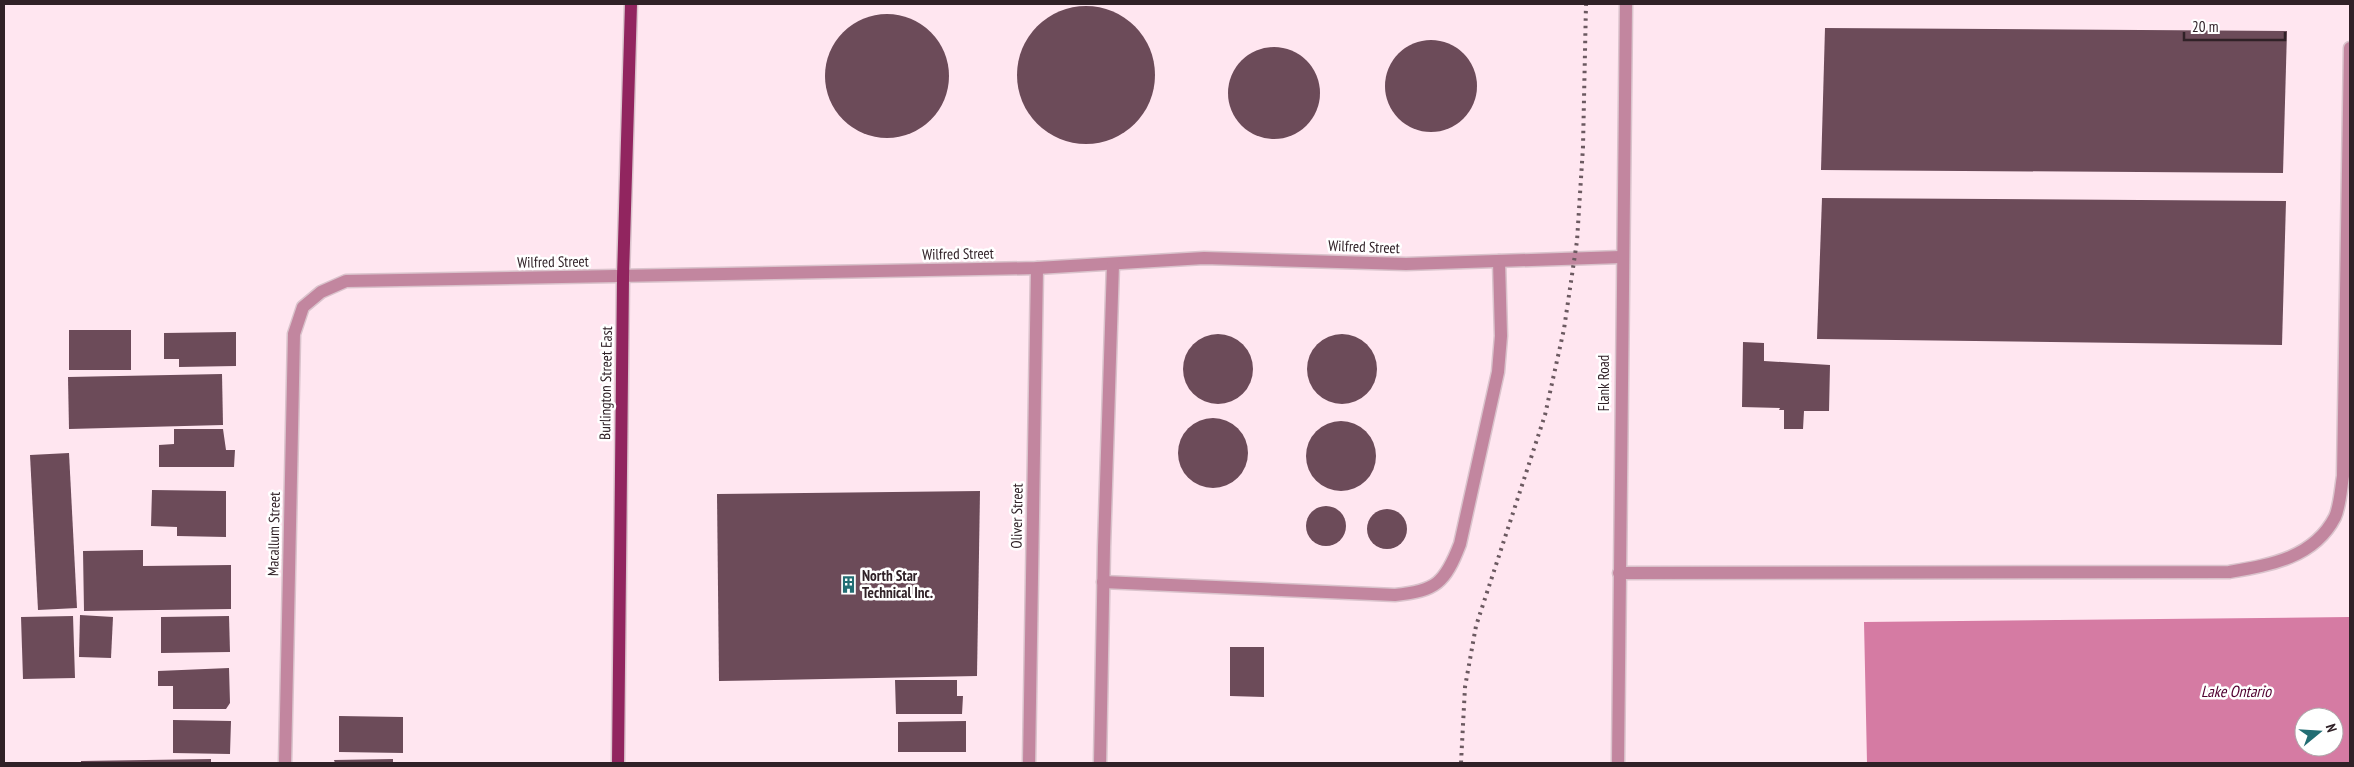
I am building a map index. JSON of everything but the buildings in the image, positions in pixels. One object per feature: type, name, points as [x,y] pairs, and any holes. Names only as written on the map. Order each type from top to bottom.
[{"type":"main road","name":"Burlington Street East","points":[[618,763],[623,277],[630,4]]},
{"type":"street","name":"Flank Road","points":[[1618,763],[1621,256],[1626,4]]},
{"type":"street","points":[[1619,573],[2230,572],[2263,567],[2294,558],[2322,536],[2335,516],[2343,476],[2350,48]]},
{"type":"street","name":"Wilfred Street","points":[[303,307],[321,292],[346,281],[1037,268],[1204,258],[1406,264],[1621,256]]},
{"type":"street","points":[[1103,582],[1395,595],[1421,592],[1441,580],[1453,564],[1460,544],[1498,372],[1501,336],[1499,261]]},
{"type":"street","points":[[1100,763],[1103,582],[1113,264]]},
{"type":"street","name":"Oliver Street","points":[[1030,763],[1037,268]]},
{"type":"street","name":"Macallum Street","points":[[285,763],[294,334],[303,307]]},
{"type":"water","name":"Lake Ontario","points":[[2350,617],[2350,763],[1867,763],[1864,622]]},
{"type":"railway","points":[[1461,763],[1465,687],[1476,626],[1545,415],[1564,329],[1577,241],[1583,147],[1586,4]]},
{"type":"place","name":"North Star Technical Inc.","points":[[848,585]]}]
